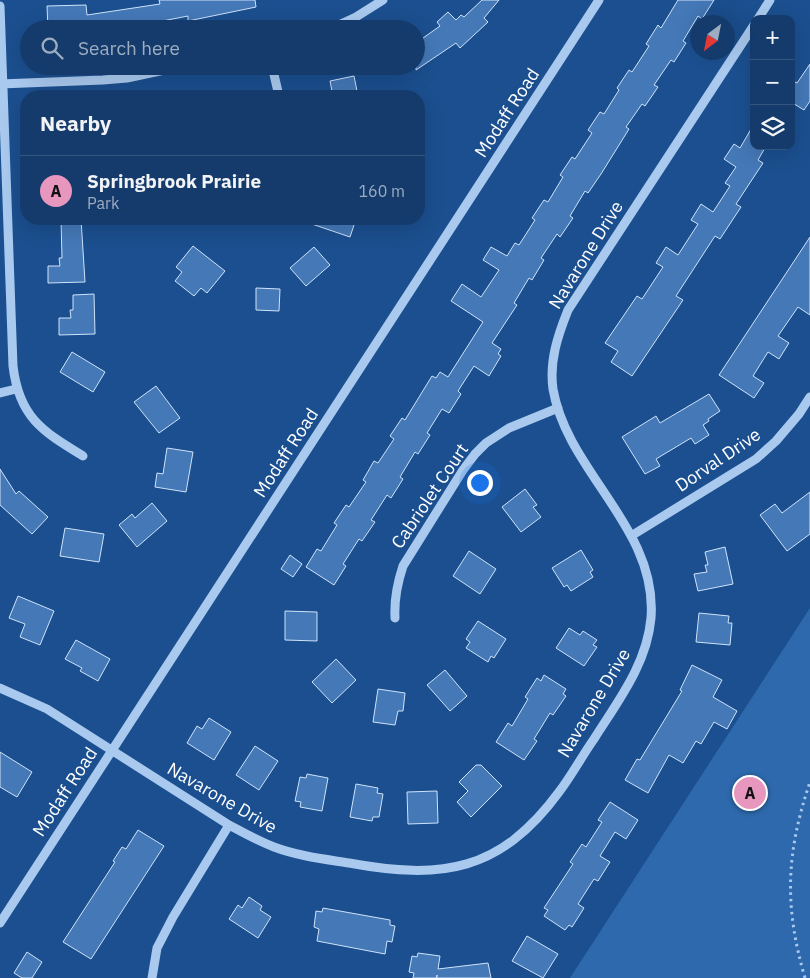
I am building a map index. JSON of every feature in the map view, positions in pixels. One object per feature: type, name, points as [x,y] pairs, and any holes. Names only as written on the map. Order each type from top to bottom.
[{"type":"street","points":[[350,20],[383,0]]},
{"type":"street","name":"Modaff Road","points":[[0,923],[599,0]]},
{"type":"street","points":[[761,15],[770,0]]},
{"type":"street","points":[[0,6],[13,366],[16,389],[28,412],[40,426],[83,456]]},
{"type":"street","name":"Navarone Drive","points":[[0,688],[47,709],[251,837],[294,853],[403,871],[446,870],[482,859],[515,838],[540,815],[560,791],[638,667],[645,649],[651,620],[651,606],[645,571],[632,536],[572,440],[558,408],[553,387],[554,359],[559,332],[568,310],[750,30]]},
{"type":"street","points":[[2,84],[111,80],[137,75]]},
{"type":"street","points":[[274,75],[278,90]]},
{"type":"street","points":[[0,393],[16,389]]},
{"type":"street","name":"Dorval Drive","points":[[632,536],[756,458],[776,441],[799,414],[810,397]]},
{"type":"street","name":"Cabriolet Court","points":[[395,618],[396,586],[403,566],[475,454],[498,434],[558,408]]},
{"type":"street","points":[[152,978],[157,948],[230,825]]},
{"type":"path","points":[[805,978],[797,950],[791,916],[791,867],[796,830],[810,782]]},
{"type":"shaded area","points":[[810,608],[810,978],[570,978]]},
{"type":"building","points":[[159,0],[255,0],[256,7],[193,20],[188,20],[188,16],[168,20],[48,20],[47,6],[86,5],[87,15],[160,4]]},
{"type":"building","points":[[482,0],[499,0],[484,18],[488,22],[460,48],[456,43],[425,64],[425,37],[440,26],[437,22],[448,12],[456,20],[461,15],[464,17]]},
{"type":"building","points":[[678,0],[714,0],[705,15],[690,15],[690,29],[683,41],[686,43],[674,62],[671,60],[654,85],[658,87],[645,106],[642,104],[626,127],[629,129],[601,174],[588,193],[585,191],[570,216],[573,218],[560,237],[557,234],[541,258],[544,260],[532,280],[529,278],[514,303],[517,305],[492,343],[501,349],[498,354],[501,356],[489,376],[474,366],[458,391],[461,394],[449,413],[442,409],[427,433],[430,435],[418,454],[415,452],[400,477],[403,479],[391,498],[387,495],[371,520],[375,522],[362,541],[359,539],[343,564],[346,566],[334,585],[306,567],[317,549],[321,551],[337,525],[334,523],[346,505],[349,507],[366,482],[363,480],[374,461],[378,463],[394,439],[390,436],[402,418],[405,420],[432,376],[436,378],[440,372],[448,377],[483,322],[451,301],[462,284],[481,297],[499,270],[483,260],[491,247],[507,256],[515,243],[519,245],[535,220],[532,218],[544,200],[548,202],[563,177],[560,175],[572,157],[575,159],[592,133],[588,130],[600,112],[604,114],[619,90],[617,88],[629,70],[632,72],[649,46],[646,44],[658,25],[661,28]]},
{"type":"building","points":[[810,64],[810,101],[804,110],[795,104],[795,82],[797,83]]},
{"type":"building","points":[[354,76],[357,90],[332,90],[330,81]]},
{"type":"building","points":[[750,131],[750,150],[764,150],[758,160],[763,163],[736,204],[741,207],[720,239],[715,236],[676,296],[683,300],[632,376],[611,362],[618,351],[605,343],[637,296],[642,299],[663,267],[656,263],[666,247],[678,255],[698,224],[691,220],[701,204],[713,212],[730,186],[725,183],[736,167],[724,159],[734,144],[740,148]]},
{"type":"building","points":[[61,225],[81,225],[85,282],[48,283],[48,266],[60,266],[59,258],[62,258]]},
{"type":"building","points":[[315,225],[354,225],[350,237]]},
{"type":"building","points":[[810,237],[810,315],[798,307],[778,336],[789,343],[779,359],[768,352],[753,376],[764,383],[754,398],[719,375]]},
{"type":"building","points":[[193,246],[225,271],[207,293],[201,288],[194,296],[175,281],[182,272],[176,267]]},
{"type":"building","points":[[314,247],[330,265],[306,286],[290,268]]},
{"type":"building","points":[[256,288],[280,289],[279,311],[256,310]]},
{"type":"building","points":[[94,294],[95,334],[59,335],[59,318],[71,318],[70,310],[73,310],[73,295]]},
{"type":"building","points":[[72,352],[105,372],[93,392],[60,372]]},
{"type":"building","points":[[156,386],[180,418],[159,433],[134,402]]},
{"type":"building","points":[[709,394],[720,411],[703,425],[709,435],[695,444],[691,438],[656,459],[660,466],[645,474],[622,437],[656,416],[660,423]]},
{"type":"building","points":[[167,448],[193,452],[186,492],[155,487],[157,473],[163,474]]},
{"type":"building","points":[[0,469],[16,494],[19,491],[48,517],[32,534],[0,505]]},
{"type":"building","points":[[525,489],[537,505],[533,507],[541,517],[521,532],[502,507]]},
{"type":"building","points":[[810,492],[810,534],[787,551],[760,515],[775,504],[782,513]]},
{"type":"building","points":[[152,503],[167,521],[137,547],[119,525],[132,514],[135,518]]},
{"type":"building","points":[[65,528],[104,534],[99,562],[60,556]]},
{"type":"building","points":[[725,547],[733,584],[698,591],[694,574],[707,572],[705,565],[708,565],[705,552]]},
{"type":"building","points":[[581,550],[593,570],[590,572],[593,577],[571,591],[567,585],[564,587],[552,568]]},
{"type":"building","points":[[469,551],[496,569],[480,594],[453,576]]},
{"type":"building","points":[[290,555],[302,564],[293,577],[281,569]]},
{"type":"building","points":[[18,596],[54,611],[40,645],[20,637],[25,624],[9,618]]},
{"type":"building","points":[[285,611],[317,612],[317,641],[285,640]]},
{"type":"building","points":[[699,613],[729,616],[728,623],[732,623],[730,645],[696,642]]},
{"type":"building","points":[[478,621],[506,639],[494,658],[491,656],[488,662],[466,648],[470,642],[466,639]]},
{"type":"building","points":[[569,628],[580,635],[583,631],[597,640],[593,645],[597,647],[584,666],[556,648]]},
{"type":"building","points":[[76,640],[110,659],[98,681],[80,671],[82,668],[65,659]]},
{"type":"building","points":[[336,659],[356,680],[332,703],[312,682]]},
{"type":"building","points":[[692,665],[722,680],[713,697],[737,711],[727,729],[714,722],[701,744],[696,741],[683,763],[669,755],[648,793],[625,780],[637,759],[640,760],[682,691],[680,690]]},
{"type":"building","points":[[445,670],[467,696],[450,711],[427,685]]},
{"type":"building","points":[[544,675],[566,689],[563,694],[566,696],[553,715],[550,713],[534,739],[537,741],[524,760],[496,742],[508,723],[512,726],[528,699],[525,697],[537,678],[541,681]]},
{"type":"building","points":[[378,689],[405,693],[403,711],[398,711],[395,725],[373,722]]},
{"type":"building","points":[[209,718],[231,732],[214,760],[187,743],[197,726],[202,729]]},
{"type":"building","points":[[255,746],[278,761],[259,790],[236,775]]},
{"type":"building","points":[[0,752],[32,772],[17,797],[0,787]]},
{"type":"building","points":[[476,765],[481,765],[502,786],[471,817],[457,802],[468,791],[459,782]]},
{"type":"building","points":[[307,774],[328,778],[322,811],[300,807],[301,802],[295,801],[300,777],[306,778]]},
{"type":"building","points":[[356,784],[378,788],[377,793],[383,794],[379,817],[373,817],[372,821],[350,817]]},
{"type":"building","points":[[437,791],[438,823],[408,824],[407,792]]},
{"type":"building","points":[[610,802],[638,820],[626,839],[615,832],[600,856],[610,862],[598,881],[594,879],[578,904],[584,908],[572,927],[569,925],[565,930],[544,916],[548,910],[544,908],[573,864],[570,862],[582,844],[586,847],[602,822],[598,820]]},
{"type":"building","points":[[138,830],[164,846],[91,959],[63,942],[115,862],[113,861],[122,847],[126,849]]},
{"type":"building","points":[[249,897],[262,906],[260,910],[271,917],[258,938],[229,919],[238,905],[242,908]]},
{"type":"building","points":[[323,908],[390,920],[390,925],[395,926],[392,942],[387,941],[385,954],[317,941],[319,929],[314,927],[316,911],[322,912]]},
{"type":"building","points":[[527,936],[558,954],[543,978],[512,961]]},
{"type":"building","points":[[27,952],[42,962],[32,978],[22,978],[14,973]]},
{"type":"building","points":[[418,953],[440,956],[438,969],[488,963],[491,978],[437,978],[437,975],[436,978],[413,978],[414,973],[409,972],[412,956],[417,957]]},
{"type":"place","name":"Springbrook Prairie","points":[[750,793]]}]
